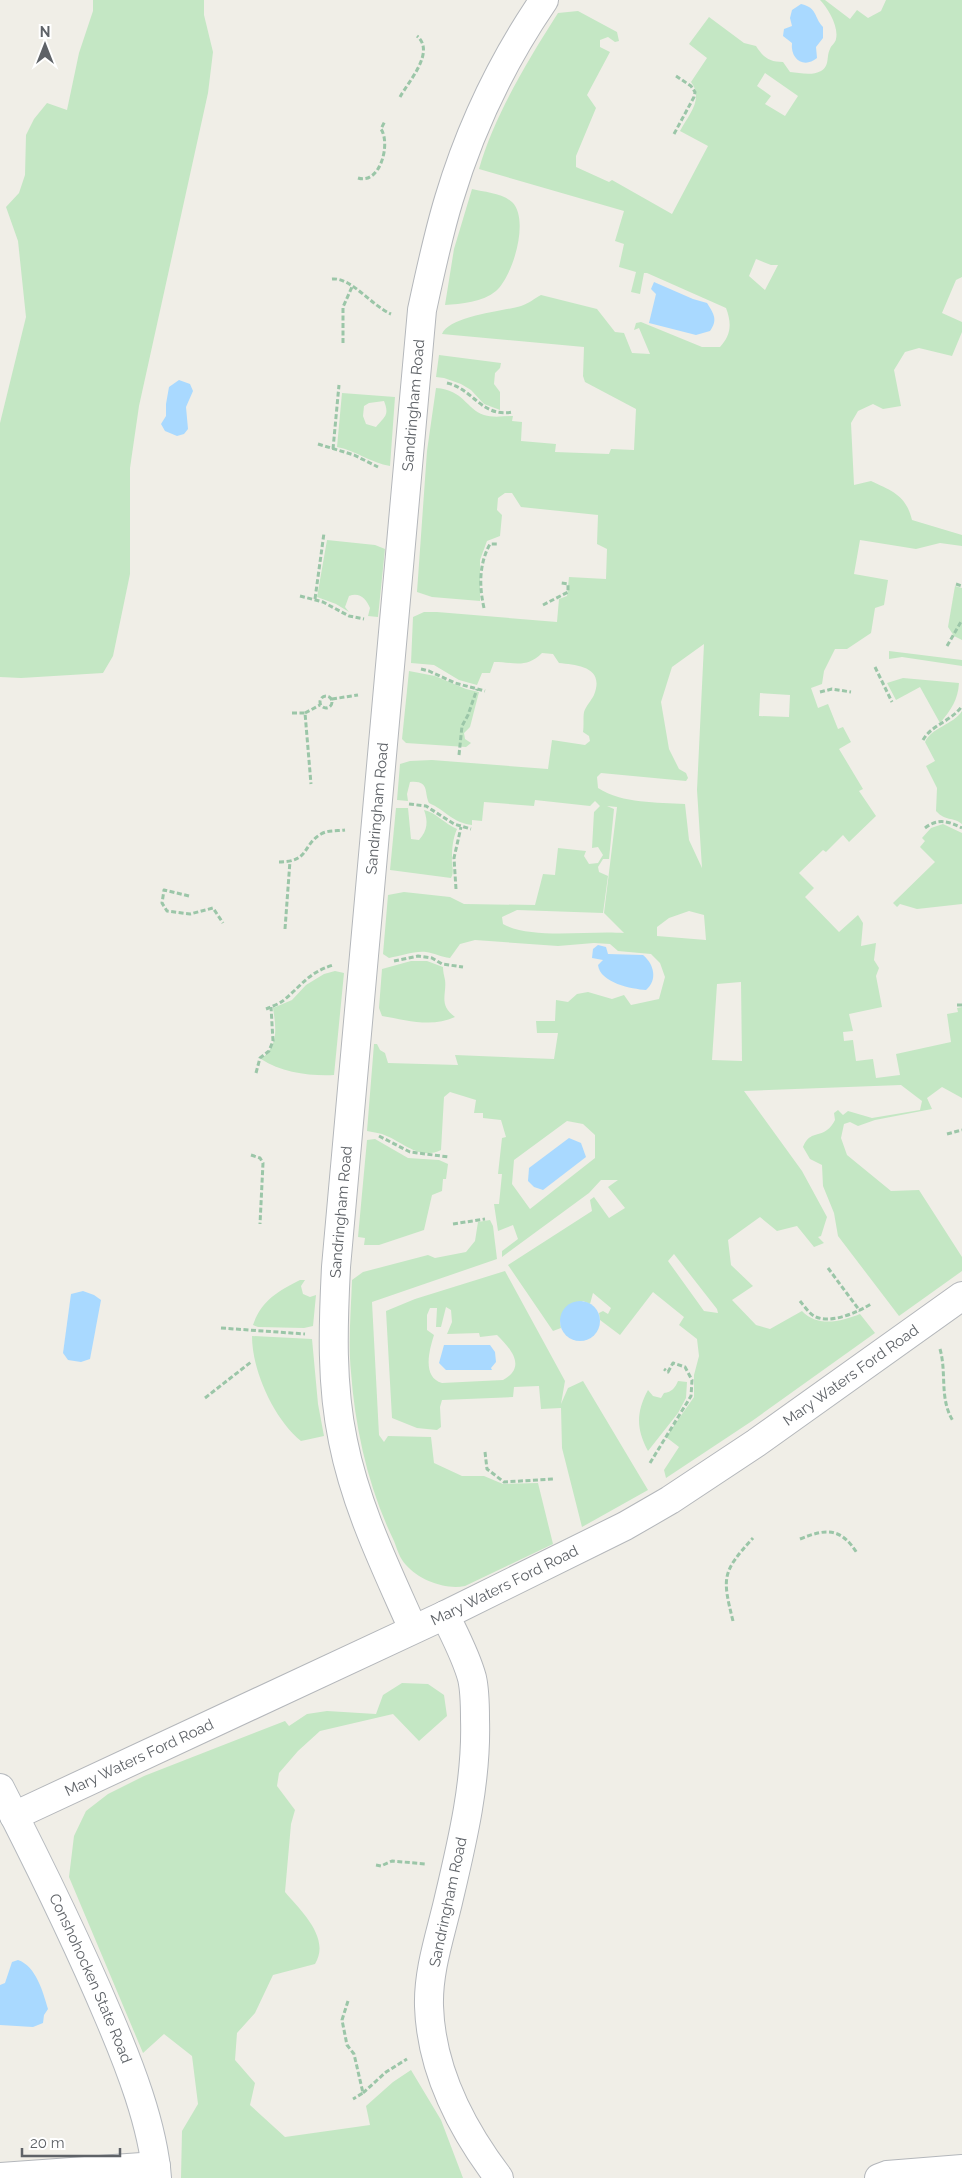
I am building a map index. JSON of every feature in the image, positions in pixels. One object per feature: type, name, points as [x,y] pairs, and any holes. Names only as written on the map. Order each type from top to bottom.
[{"type":"street","name":"Sandringham Road","points":[[413,1629],[373,1539],[348,1462],[337,1403],[333,1335],[336,1267],[422,317],[434,256],[458,172],[504,65],[544,0]]},
{"type":"street","name":"Mary Waters Ford Road","points":[[14,1816],[580,1550],[663,1504],[756,1443],[962,1296]]},
{"type":"street","name":"Sandringham Road","points":[[445,1615],[464,1655],[472,1680],[476,1749],[456,1867],[435,1954],[429,2006],[434,2051],[458,2115],[478,2151],[499,2178]]},
{"type":"street","name":"Conshohocken State Road","points":[[0,1788],[56,1897],[122,2049],[141,2103],[157,2172]]},
{"type":"street","points":[[879,2178],[887,2175],[962,2169]]},
{"type":"street","points":[[0,2177],[157,2172]]},
{"type":"path","points":[[400,97],[414,75],[423,55],[422,41],[417,36]]},
{"type":"path","points":[[674,134],[695,92],[691,86],[676,76]]},
{"type":"path","points":[[358,178],[368,178],[377,171],[386,144],[381,130],[385,121]]},
{"type":"path","points":[[332,279],[337,278],[352,286],[391,314],[422,317]]},
{"type":"path","points":[[343,343],[343,307],[352,286]]},
{"type":"path","points":[[416,380],[456,385],[488,410],[503,414],[513,412]]},
{"type":"path","points":[[333,449],[339,385]]},
{"type":"path","points":[[318,444],[354,455],[383,469],[408,473]]},
{"type":"path","points":[[315,599],[324,532]]},
{"type":"path","points":[[484,608],[480,576],[484,554],[490,544],[499,544]]},
{"type":"path","points":[[543,605],[568,592],[568,584],[561,583]]},
{"type":"path","points":[[956,584],[962,586]]},
{"type":"path","points":[[300,596],[315,599],[349,616],[395,620]]},
{"type":"path","points":[[947,646],[962,620]]},
{"type":"path","points":[[390,665],[429,671],[455,683],[485,691]]},
{"type":"path","points":[[874,667],[892,702]]},
{"type":"path","points":[[459,755],[459,737],[462,726],[477,689]]},
{"type":"path","points":[[820,692],[832,689],[851,692]]},
{"type":"path","points":[[292,713],[305,713],[320,705]]},
{"type":"path","points":[[924,740],[927,733],[948,720],[962,706]]},
{"type":"path","points":[[305,713],[311,784]]},
{"type":"path","points":[[378,802],[426,806],[433,809],[446,820],[461,827],[471,829]]},
{"type":"path","points":[[925,828],[940,820],[962,828]]},
{"type":"path","points":[[456,889],[454,858],[461,827]]},
{"type":"path","points":[[279,862],[301,857],[320,835],[328,831],[346,830],[375,835]]},
{"type":"path","points":[[285,929],[290,861]]},
{"type":"path","points":[[189,896],[164,890],[162,903],[167,911],[174,914],[190,914],[213,908],[223,923]]},
{"type":"path","points":[[266,1010],[283,1001],[318,970],[334,965],[393,961],[418,956],[432,958],[442,964],[463,967]]},
{"type":"path","points":[[957,1005],[962,1005]]},
{"type":"path","points":[[256,1073],[260,1058],[269,1051],[273,1041],[271,1007]]},
{"type":"path","points":[[947,1134],[962,1130]]},
{"type":"path","points":[[348,1132],[378,1135],[410,1152],[448,1157]]},
{"type":"path","points":[[251,1155],[260,1158],[263,1163],[260,1224]]},
{"type":"path","points":[[453,1224],[485,1219]]},
{"type":"path","points":[[828,1268],[860,1311]]},
{"type":"path","points":[[800,1301],[814,1316],[840,1318],[860,1311],[871,1304]]},
{"type":"path","points":[[925,1323],[938,1342],[941,1352],[943,1396],[946,1409],[952,1421]]},
{"type":"path","points":[[221,1328],[333,1335]]},
{"type":"path","points":[[205,1398],[251,1362]]},
{"type":"path","points":[[650,1463],[691,1396],[692,1380],[685,1367],[673,1363],[668,1372],[664,1369]]},
{"type":"path","points":[[485,1452],[487,1469],[504,1482],[554,1479]]},
{"type":"path","points":[[800,1539],[822,1532],[836,1532],[849,1540],[857,1553]]},
{"type":"path","points":[[733,1621],[728,1600],[727,1571],[734,1559],[753,1538]]},
{"type":"path","points":[[376,1865],[381,1866],[392,1861],[403,1861],[456,1867]]},
{"type":"path","points":[[348,2001],[342,2020],[347,2045],[354,2054],[363,2093]]},
{"type":"path","points":[[353,2099],[405,2059],[434,2051]]},
{"type":"green space","points":[[93,0],[204,0],[204,15],[213,52],[208,93],[139,406],[130,468],[130,574],[113,656],[103,673],[21,678],[0,677],[0,423],[26,317],[18,241],[6,207],[19,193],[25,175],[26,135],[34,119],[47,103],[67,110],[79,53],[93,11]]},
{"type":"green space","points":[[820,0],[825,0],[850,19],[857,10],[868,18],[881,11],[886,0],[962,0],[962,277],[956,280],[942,313],[962,322],[962,332],[952,356],[919,348],[905,352],[894,370],[901,406],[883,409],[873,404],[858,411],[851,423],[854,485],[871,481],[892,491],[902,499],[912,520],[962,535],[962,546],[940,543],[916,549],[860,540],[854,574],[888,580],[884,605],[875,608],[871,633],[847,649],[835,649],[824,671],[822,684],[811,688],[818,708],[828,704],[838,729],[843,727],[851,742],[839,749],[863,789],[859,791],[876,816],[849,842],[843,835],[826,852],[823,850],[799,873],[814,888],[805,897],[839,932],[858,915],[863,923],[861,946],[876,943],[874,960],[879,968],[876,976],[882,1007],[849,1014],[853,1031],[843,1032],[844,1041],[853,1040],[856,1061],[873,1059],[876,1078],[900,1075],[896,1054],[951,1042],[947,1014],[958,1012],[957,1008],[962,1007],[962,1098],[942,1087],[927,1098],[932,1109],[875,1120],[858,1126],[850,1122],[844,1124],[841,1138],[847,1155],[891,1191],[919,1190],[962,1257],[962,1271],[899,1316],[838,1236],[834,1213],[823,1186],[822,1165],[810,1159],[803,1147],[808,1139],[830,1127],[835,1120],[834,1113],[838,1110],[843,1115],[848,1111],[872,1118],[920,1110],[922,1101],[901,1085],[744,1091],[802,1171],[827,1217],[821,1236],[818,1237],[824,1243],[814,1247],[797,1226],[777,1231],[760,1217],[728,1240],[731,1265],[753,1286],[732,1300],[756,1325],[770,1329],[802,1311],[815,1320],[830,1322],[860,1314],[875,1333],[752,1421],[666,1478],[664,1470],[679,1447],[666,1437],[694,1397],[694,1375],[699,1356],[697,1339],[679,1325],[684,1317],[653,1292],[620,1335],[600,1320],[599,1313],[603,1311],[608,1314],[611,1308],[593,1293],[590,1304],[583,1301],[560,1321],[561,1328],[553,1331],[508,1265],[592,1211],[590,1200],[594,1197],[609,1218],[625,1208],[608,1187],[618,1180],[601,1180],[589,1193],[502,1257],[502,1251],[518,1239],[513,1225],[498,1231],[494,1204],[499,1204],[502,1174],[498,1174],[502,1138],[506,1137],[501,1120],[483,1118],[483,1113],[474,1113],[476,1100],[450,1092],[444,1097],[441,1150],[433,1153],[418,1152],[382,1134],[367,1131],[374,1044],[377,1044],[380,1050],[385,1053],[388,1063],[458,1065],[455,1055],[554,1059],[558,1033],[537,1033],[536,1021],[555,1021],[556,1000],[568,1002],[577,994],[588,992],[612,999],[624,995],[631,1005],[659,999],[665,977],[660,963],[651,954],[618,951],[610,944],[594,943],[558,946],[475,940],[460,944],[450,958],[426,952],[389,958],[383,954],[388,895],[404,892],[450,897],[464,904],[535,905],[543,874],[555,875],[558,848],[586,851],[584,856],[589,864],[598,863],[603,855],[598,847],[592,848],[594,812],[600,806],[595,801],[590,806],[535,800],[534,806],[484,802],[482,821],[472,820],[472,825],[454,819],[429,803],[425,788],[421,783],[410,782],[407,794],[408,801],[397,800],[400,764],[410,761],[432,760],[548,769],[552,740],[585,745],[590,741],[589,736],[583,732],[584,712],[594,695],[596,686],[596,678],[588,669],[559,663],[553,654],[542,653],[531,661],[520,664],[494,662],[490,673],[482,673],[477,685],[459,680],[434,665],[411,663],[413,617],[424,612],[437,612],[557,622],[559,599],[567,596],[569,577],[606,579],[607,549],[597,544],[598,515],[521,507],[512,493],[505,493],[498,498],[497,510],[502,515],[500,536],[487,541],[480,560],[480,601],[432,597],[417,592],[427,451],[436,388],[453,392],[473,409],[484,415],[495,417],[513,416],[512,421],[522,422],[521,441],[556,444],[555,452],[609,454],[611,449],[634,450],[636,409],[585,382],[583,376],[584,347],[442,334],[455,323],[478,315],[521,306],[541,295],[597,309],[615,332],[624,333],[632,353],[650,354],[639,328],[634,330],[636,323],[641,322],[702,347],[720,347],[728,334],[730,324],[726,308],[647,273],[644,273],[640,294],[631,292],[636,272],[619,267],[624,244],[615,241],[624,211],[479,169],[493,129],[513,89],[558,13],[578,11],[617,32],[619,41],[615,42],[608,37],[600,40],[600,47],[610,52],[587,95],[596,108],[576,156],[576,167],[609,182],[612,180],[672,214],[708,146],[680,131],[691,113],[696,100],[695,88],[691,82],[707,58],[689,44],[709,17],[744,43],[756,46],[767,58],[783,62],[790,72],[817,73],[826,67],[829,52],[837,34],[832,18]],"holes":[[[765,73],[798,96],[785,116],[765,104],[771,96],[757,86]],[[756,259],[771,265],[778,265],[765,290],[749,276]],[[704,644],[697,790],[702,868],[689,840],[685,804],[629,800],[598,788],[597,777],[601,773],[686,781],[688,778],[686,773],[679,769],[669,749],[661,702],[672,667]],[[760,693],[790,695],[789,717],[759,716]],[[607,806],[617,807],[604,913],[624,933],[529,932],[503,924],[502,917],[517,910],[603,913],[608,876],[599,872],[598,867],[603,859],[609,859],[614,809]],[[689,911],[704,915],[706,940],[657,936],[657,927],[669,918]],[[741,982],[742,1061],[712,1060],[717,984]],[[567,1121],[583,1124],[595,1135],[595,1158],[530,1209],[512,1184],[514,1160]],[[674,1254],[717,1309],[718,1313],[704,1311],[668,1261]]]},
{"type":"green space","points":[[472,189],[498,195],[512,202],[517,210],[519,221],[517,247],[508,273],[496,291],[478,300],[445,305],[454,249]]},
{"type":"green space","points":[[439,355],[501,363],[500,368],[495,373],[494,384],[500,392],[500,410],[484,404],[471,390],[461,384],[436,377]]},
{"type":"green space","points":[[342,393],[395,397],[390,466],[337,447]],"holes":[[[384,401],[385,416],[376,427],[366,424],[363,416],[364,406],[369,403]]]},
{"type":"green space","points":[[327,540],[375,545],[385,549],[378,617],[368,616],[370,608],[367,602],[356,595],[349,596],[345,607],[349,612],[336,604],[317,597]]},
{"type":"green space","points":[[955,586],[962,588],[962,640],[954,636],[948,627]]},
{"type":"green space","points":[[889,651],[962,660],[962,666],[902,657],[889,659]]},
{"type":"green space","points":[[409,671],[435,676],[466,689],[479,692],[470,727],[464,733],[465,739],[471,743],[466,747],[406,743],[402,739]]},
{"type":"green space","points":[[903,678],[959,683],[953,704],[940,723],[920,687],[896,700],[887,683]]},
{"type":"green space","points":[[962,711],[962,824],[943,817],[936,811],[937,788],[926,766],[935,761],[925,742],[932,733],[953,720]]},
{"type":"green space","points":[[396,808],[408,808],[411,839],[419,840],[426,829],[427,822],[424,810],[457,829],[453,847],[453,873],[451,878],[390,870]]},
{"type":"green space","points":[[943,824],[962,833],[962,904],[917,909],[900,904],[897,907],[893,903],[935,862],[920,847],[925,841],[922,838],[931,828]]},
{"type":"green space","points":[[411,961],[427,961],[443,967],[445,1004],[450,1013],[455,1017],[428,1023],[382,1016],[379,1008],[382,969]]},
{"type":"green space","points":[[335,971],[344,973],[334,1075],[296,1073],[278,1068],[261,1059],[271,1048],[275,1036],[273,1008],[292,1000],[306,985],[324,974]]},
{"type":"green space","points":[[375,1139],[408,1158],[439,1160],[448,1164],[446,1179],[443,1179],[442,1191],[432,1195],[424,1230],[379,1245],[364,1245],[365,1238],[358,1237],[367,1140]]},
{"type":"green space","points":[[490,1220],[493,1226],[497,1259],[372,1302],[379,1435],[384,1442],[388,1436],[431,1437],[434,1463],[462,1476],[484,1476],[503,1484],[538,1483],[553,1544],[465,1586],[449,1587],[425,1579],[404,1563],[385,1521],[370,1480],[356,1415],[350,1361],[352,1280],[363,1272],[428,1255],[435,1258],[466,1252],[475,1241],[478,1222]]},
{"type":"green space","points":[[505,1271],[565,1381],[561,1404],[568,1388],[583,1381],[648,1490],[582,1527],[562,1448],[561,1408],[541,1409],[539,1386],[514,1387],[513,1397],[442,1400],[440,1407],[441,1427],[437,1430],[417,1428],[392,1418],[386,1311],[415,1299]],"holes":[[[446,1307],[451,1310],[452,1322],[447,1334],[479,1333],[480,1337],[497,1335],[507,1346],[514,1358],[514,1369],[510,1375],[503,1380],[442,1383],[436,1380],[429,1369],[430,1348],[434,1335],[427,1330],[427,1315],[430,1308],[437,1308],[436,1327],[441,1327]]]},
{"type":"green space","points":[[300,1280],[305,1280],[301,1286],[303,1294],[310,1297],[316,1295],[313,1326],[304,1328],[258,1327],[253,1325],[261,1309],[271,1298],[284,1288]]},
{"type":"green space","points":[[252,1336],[312,1339],[318,1404],[324,1436],[301,1441],[282,1420],[260,1379],[253,1350]]},
{"type":"green space","points":[[678,1381],[687,1382],[686,1398],[678,1413],[648,1451],[641,1435],[639,1420],[644,1398],[648,1390],[653,1396],[661,1398],[664,1393],[669,1392],[676,1386]]},
{"type":"green space","points":[[402,1683],[428,1684],[444,1695],[447,1716],[419,1741],[393,1714],[320,1731],[298,1751],[279,1773],[277,1786],[295,1810],[291,1824],[285,1892],[312,1925],[317,1935],[319,1954],[315,1964],[273,1975],[255,2013],[237,2033],[235,2060],[255,2083],[250,2105],[285,2137],[370,2125],[366,2106],[393,2082],[411,2070],[441,2120],[463,2178],[181,2178],[182,2131],[198,2104],[192,2056],[164,2034],[143,2053],[69,1877],[74,1836],[86,1811],[108,1794],[144,1776],[285,1721],[289,1726],[307,1714],[327,1711],[376,1714],[383,1695]]},
{"type":"water","points":[[801,4],[813,10],[823,27],[823,38],[816,47],[817,58],[807,63],[796,58],[793,54],[792,43],[783,36],[784,29],[792,26],[790,18],[792,10]]},
{"type":"water","points":[[654,282],[707,303],[714,317],[714,324],[710,331],[696,335],[649,323],[656,294],[651,289]]},
{"type":"water","points":[[179,380],[190,384],[193,391],[186,407],[188,429],[184,434],[177,436],[165,431],[161,424],[166,416],[169,387]]},
{"type":"water","points":[[598,945],[606,947],[608,954],[643,955],[652,967],[653,977],[650,986],[646,990],[610,981],[600,971],[598,965],[603,960],[592,958],[593,949]]},
{"type":"water","points":[[569,1138],[581,1143],[586,1157],[543,1190],[534,1187],[528,1181],[529,1168]]},
{"type":"water","points":[[83,1291],[101,1300],[90,1359],[81,1362],[68,1360],[63,1353],[71,1294]]},
{"type":"water","points":[[580,1301],[594,1307],[600,1321],[594,1335],[580,1341],[566,1335],[560,1321],[566,1307]]},
{"type":"water","points":[[444,1345],[490,1345],[495,1352],[496,1362],[491,1368],[492,1370],[446,1370],[439,1363]]},
{"type":"water","points":[[18,1960],[30,1968],[38,1980],[48,2009],[44,2015],[43,2023],[33,2027],[0,2025],[0,1985],[5,1983],[12,1962]]}]
